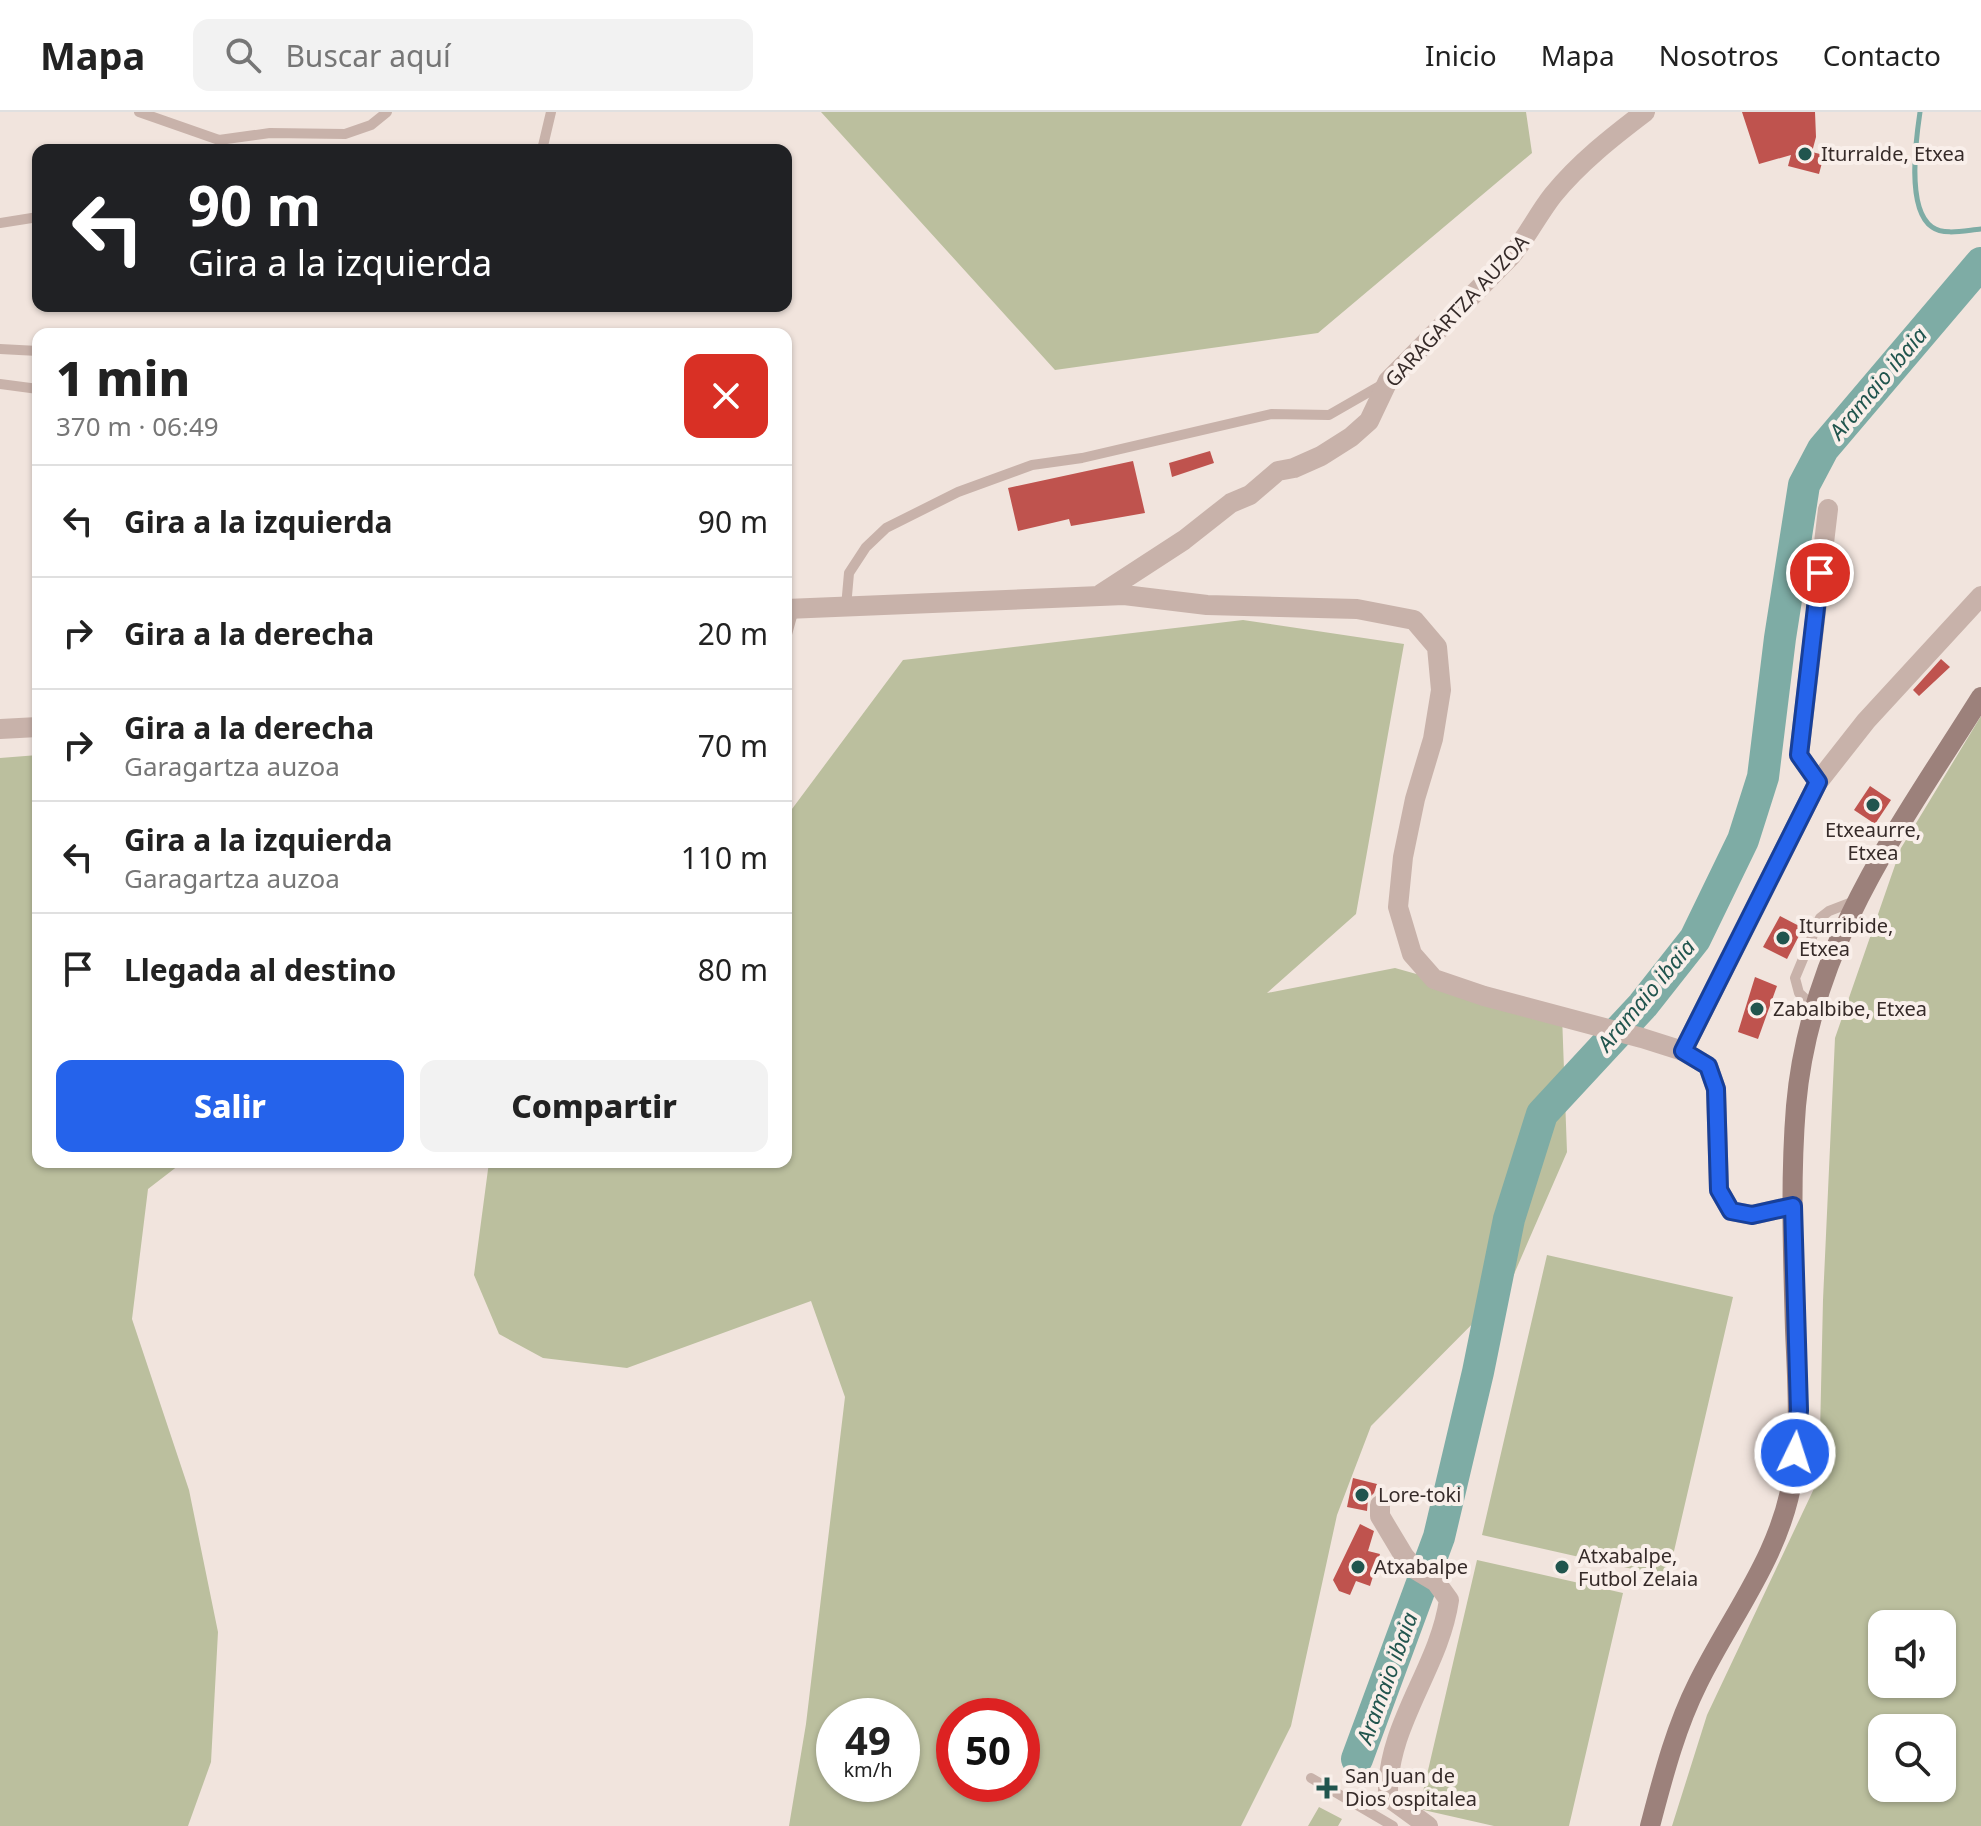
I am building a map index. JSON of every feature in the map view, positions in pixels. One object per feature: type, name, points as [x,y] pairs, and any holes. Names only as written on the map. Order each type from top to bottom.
[{"type":"main road","points":[[1650,1826],[1680,1722],[1770,1552],[1786,1512],[1794,1475],[1799,1410],[1793,1206],[1796,1107],[1806,1036],[1823,975],[1871,873],[1981,697]]},
{"type":"street","name":"GARAGARTZA AUZOA","points":[[1097,596],[1184,540],[1231,503],[1250,495],[1278,471],[1294,468],[1321,456],[1351,437],[1369,421],[1388,381],[1511,256],[1552,196],[1570,176],[1645,112]]},
{"type":"street","points":[[1818,782],[1799,755],[1828,509]]},
{"type":"street","points":[[792,609],[1124,595],[1207,605],[1357,609],[1414,620],[1437,647],[1441,690],[1433,739],[1415,799],[1398,907],[1412,954],[1434,979],[1683,1051],[1708,1066],[1716,1089],[1719,1190],[1731,1211],[1752,1215],[1793,1206]]},
{"type":"street","points":[[1683,1051],[1818,782],[1866,721],[1981,596]]},
{"type":"street","points":[[0,729],[32,727]]},
{"type":"street","points":[[1380,1505],[1380,1516],[1387,1529],[1416,1570],[1436,1582],[1449,1600],[1446,1620],[1404,1715],[1388,1782],[1388,1797],[1428,1826]]},
{"type":"lane","points":[[139,112],[219,140],[270,133],[345,134],[371,125],[387,112]]},
{"type":"lane","points":[[543,144],[551,112]]},
{"type":"lane","points":[[0,223],[32,218]]},
{"type":"lane","points":[[0,349],[32,351]]},
{"type":"lane","points":[[846,607],[849,573],[866,547],[886,528],[958,492],[1032,465],[1082,458],[1271,414],[1329,415],[1388,381]]},
{"type":"lane","points":[[0,384],[32,388]]},
{"type":"lane","points":[[1311,1778],[1393,1826]]},
{"type":"green space","points":[[821,112],[1526,112],[1532,153],[1318,333],[1055,370]]},
{"type":"green space","points":[[1243,620],[1404,644],[1356,914],[1267,993],[1395,968],[1562,1015],[1567,1152],[1508,1288],[1371,1426],[1337,1515],[1291,1726],[1241,1826],[789,1826],[806,1724],[845,1397],[811,1301],[627,1368],[543,1358],[499,1334],[474,1275],[488,1168],[792,1168],[792,809],[903,660]]},
{"type":"green space","points":[[1981,716],[1981,1826],[1672,1826],[1707,1715],[1819,1478],[1823,1300],[1835,1038],[1901,848]]},
{"type":"green space","points":[[32,755],[32,1168],[175,1168],[148,1189],[132,1319],[189,1490],[218,1632],[211,1762],[188,1826],[0,1826],[0,758]]},
{"type":"green space","points":[[1547,1255],[1733,1297],[1668,1577],[1482,1535]]},
{"type":"green space","points":[[1477,1560],[1623,1593],[1569,1826],[1494,1826],[1419,1809]]},
{"type":"green space","points":[[1319,1807],[1342,1819],[1338,1826],[1308,1826]]},
{"type":"building","points":[[1742,112],[1815,112],[1816,137],[1812,152],[1824,155],[1819,174],[1788,166],[1791,155],[1759,164]]},
{"type":"building","points":[[1210,451],[1214,463],[1172,477],[1169,463]]},
{"type":"building","points":[[1133,461],[1145,513],[1071,526],[1069,519],[1018,531],[1008,488]]},
{"type":"building","points":[[1941,659],[1950,667],[1919,696],[1913,690]]},
{"type":"building","name":"Etxeaurre, Etxea","points":[[1870,786],[1891,800],[1875,824],[1854,810]]},
{"type":"building","name":"Iturribide, Etxea","points":[[1780,916],[1803,928],[1787,959],[1763,947]]},
{"type":"building","name":"Zabalbibe, Etxea","points":[[1755,977],[1777,986],[1758,1039],[1738,1032]]},
{"type":"building","name":"Lore-toki","points":[[1353,1478],[1377,1484],[1368,1499],[1367,1511],[1347,1507]]},
{"type":"building","name":"Atxabalpe","points":[[1360,1524],[1374,1531],[1368,1551],[1380,1554],[1370,1586],[1356,1581],[1350,1595],[1339,1591],[1333,1580]]},
{"type":"waterway","points":[[1920,112],[1915,173],[1924,218],[1937,230],[1956,232],[1981,229]]},
{"type":"waterway","name":"Aramaio ibaia","points":[[1357,1759],[1439,1537],[1478,1372],[1509,1219],[1542,1114],[1643,1005],[1695,939],[1743,840],[1763,777],[1780,638],[1804,485],[1823,449],[1981,263]]},
{"type":"place","name":"Iturralde, Etxea","points":[[1805,154]]},
{"type":"place","name":"Etxeaurre, Etxea","points":[[1873,805]]},
{"type":"place","name":"Iturribide, Etxea","points":[[1783,938]]},
{"type":"place","name":"Zabalbibe, Etxea","points":[[1757,1009]]},
{"type":"place","name":"Lore-toki","points":[[1362,1495]]},
{"type":"place","name":"Atxabalpe","points":[[1358,1567]]},
{"type":"place","name":"Atxabalpe, Futbol Zelaia","points":[[1562,1567]]},
{"type":"place","name":"San Juan de Dios ospitalea","points":[[1327,1788]]},
{"type":"route","points":[[1795,1453],[1799,1410],[1793,1206],[1752,1215],[1731,1211],[1719,1190],[1716,1089],[1708,1066],[1683,1051],[1818,782],[1799,755],[1820,573]]}]
